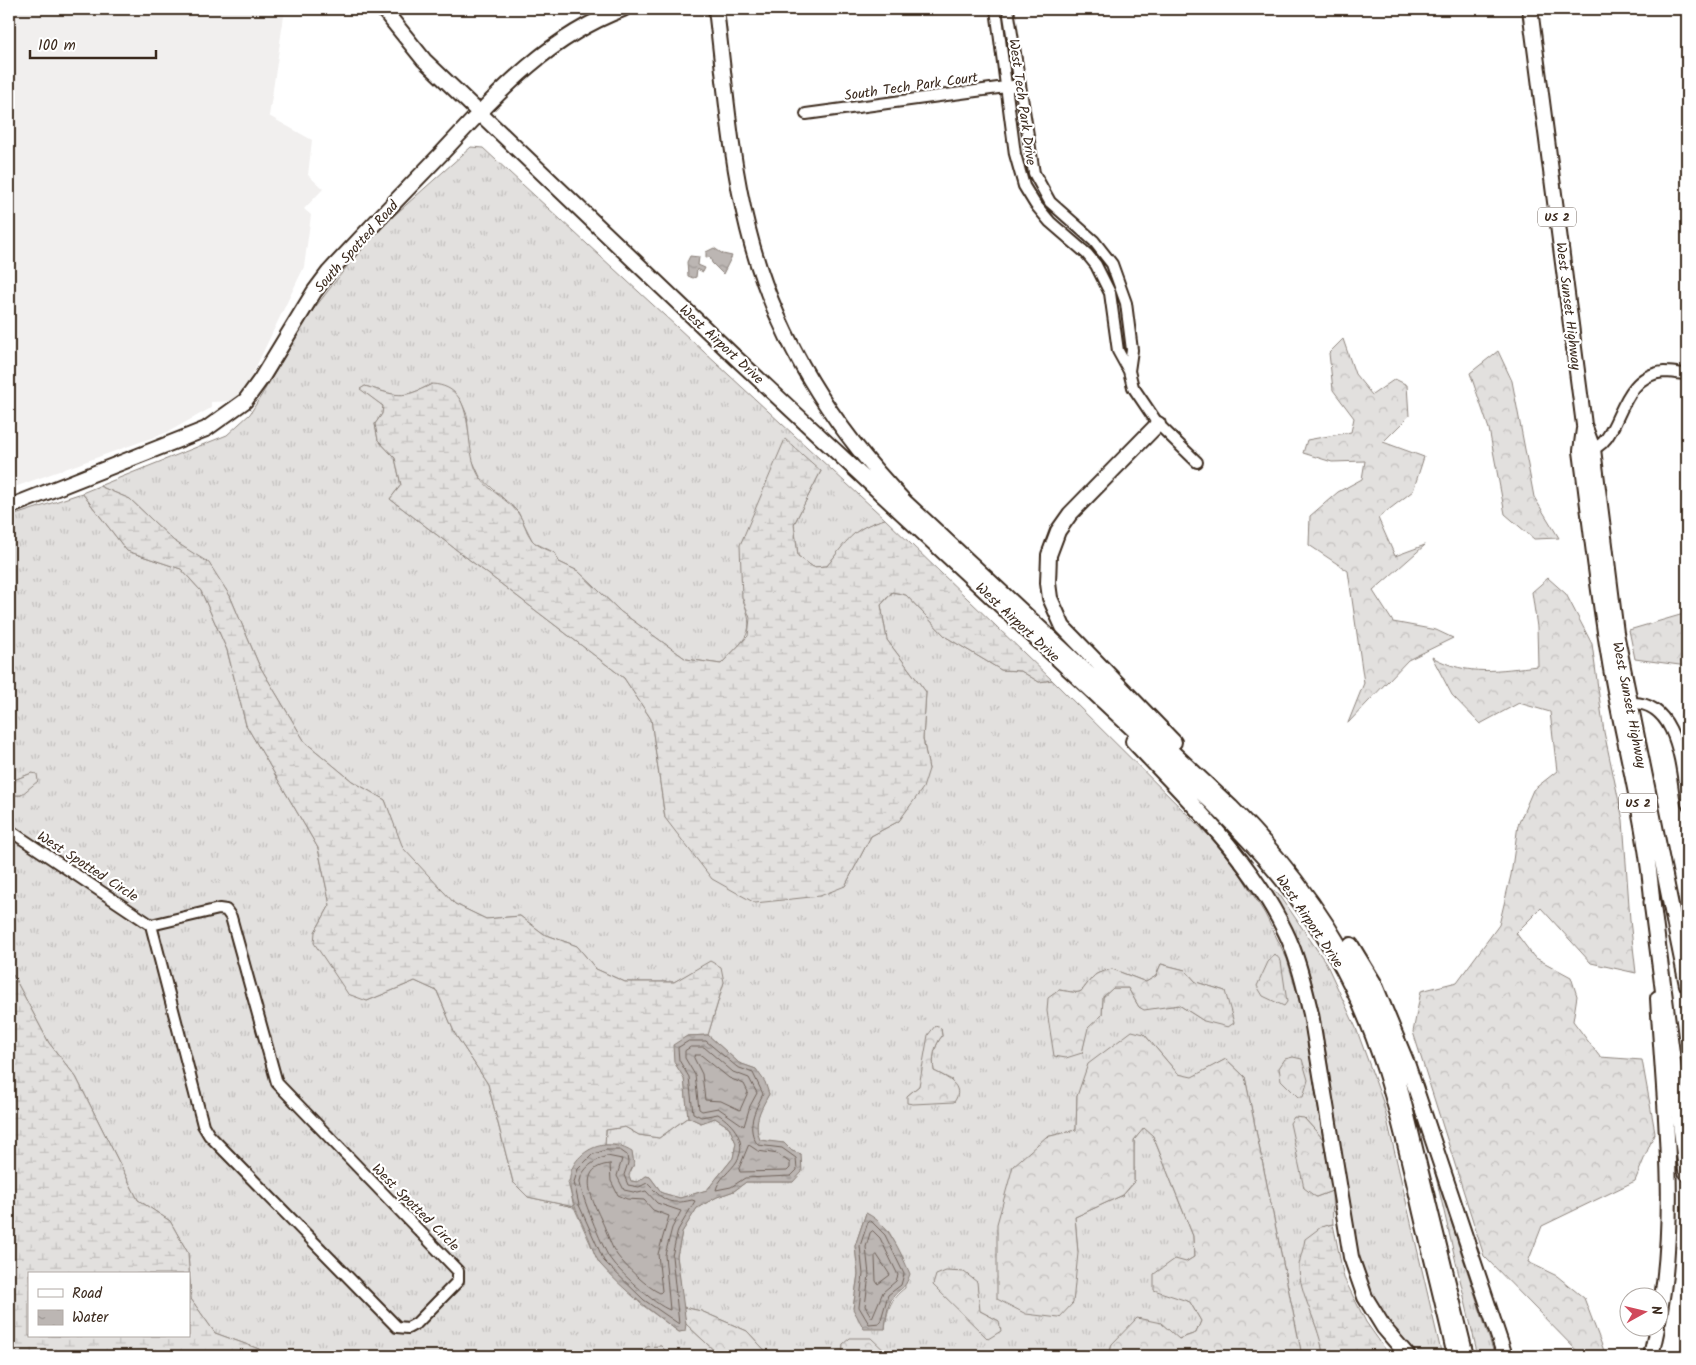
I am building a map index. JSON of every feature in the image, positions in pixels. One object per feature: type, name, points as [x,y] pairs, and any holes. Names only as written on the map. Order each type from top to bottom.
[{"type":"highway","name":"US 2","points":[[1652,902],[1687,1172]]},
{"type":"main road","name":"West Airport Drive","points":[[383,9],[424,60],[736,358],[1258,849],[1300,901],[1334,954],[1363,1010],[1390,1082],[1455,1356]]},
{"type":"main road","name":"South Spotted Road","points":[[9,507],[186,438],[206,428],[245,401],[261,380],[299,314],[329,272],[480,112],[539,56],[593,22],[623,9]]},
{"type":"main road","name":"West Airport Drive","points":[[716,9],[740,192],[757,262],[773,306],[815,390],[840,428],[904,501],[1212,790],[1270,847],[1312,900],[1340,942],[1380,1023],[1402,1089],[1466,1356]]},
{"type":"main road","points":[[723,66],[728,34],[725,9]]},
{"type":"main road","name":"West Sunset Highway","points":[[1530,9],[1587,450],[1599,589],[1623,704],[1687,984]]},
{"type":"main road","points":[[1158,424],[1070,514],[1058,532],[1049,555],[1050,598],[1063,628],[1174,741],[1212,790]]},
{"type":"main road","points":[[1076,677],[1226,841],[1260,887],[1285,932],[1303,980],[1311,1014],[1351,1257],[1365,1297],[1384,1328],[1408,1356]]},
{"type":"main road","name":"West Sunset Highway","points":[[1623,704],[1652,902],[1669,1184],[1668,1245],[1662,1288]]},
{"type":"main road","points":[[1270,847],[1296,871],[1322,902],[1349,941],[1374,983],[1408,1066],[1504,1356]]},
{"type":"main road","points":[[1651,1356],[1655,1338]]},
{"type":"street","name":"West Tech Park Drive","points":[[996,9],[1015,154],[1019,171],[1030,197],[1050,222],[1088,254],[1103,275],[1112,305],[1118,351],[1129,370],[1139,399],[1158,424],[1197,462]]},
{"type":"street","name":"West Tech Park Drive","points":[[1008,9],[1031,163],[1042,191],[1058,210],[1104,252],[1115,269],[1126,303],[1132,350],[1129,370]]},
{"type":"street","name":"South Tech Park Court","points":[[806,114],[1019,85]]},
{"type":"street","points":[[1030,197],[1042,191]]},
{"type":"street","points":[[1103,275],[1115,269]]},
{"type":"street","points":[[1587,450],[1612,430],[1618,412],[1636,383],[1663,372],[1687,374]]},
{"type":"street","points":[[1623,704],[1639,702],[1655,708],[1670,728],[1679,751],[1687,804]]},
{"type":"street","name":"West Spotted Circle","points":[[9,830],[151,925],[203,1125],[209,1135],[397,1327],[408,1328],[417,1323],[458,1281],[458,1271],[277,1083],[230,917],[226,910],[219,909],[151,925]]},
{"type":"shaded area","points":[[9,9],[285,9],[269,116],[312,140],[308,175],[323,189],[304,209],[311,215],[304,267],[251,377],[233,401],[211,402],[211,408],[168,432],[9,489]]},
{"type":"green space","points":[[471,147],[483,148],[885,519],[858,531],[846,542],[827,566],[813,567],[798,556],[794,524],[821,471],[742,597],[749,620],[749,628],[743,641],[721,664],[686,659],[621,612],[578,571],[559,562],[555,553],[533,542],[518,512],[480,477],[470,455],[467,415],[460,399],[432,384],[413,392],[399,395],[365,386],[361,389],[383,406],[382,414],[375,424],[378,440],[395,458],[401,485],[390,499],[624,678],[651,719],[665,818],[845,886],[871,836],[899,821],[929,769],[923,739],[926,692],[887,640],[881,605],[893,592],[906,595],[946,637],[1001,670],[1021,671],[1039,682],[1052,680],[1212,839],[1239,872],[1265,914],[1287,959],[1303,1014],[1323,1139],[1304,1118],[1316,1197],[1332,1191],[1333,1224],[1321,1227],[1299,1266],[1308,1304],[1322,1343],[1323,1356],[1302,1356],[1245,1077],[1226,1059],[1192,1078],[1178,1074],[1144,1034],[1077,1096],[1076,1130],[1046,1137],[1078,1253],[1075,1217],[1123,1195],[1134,1183],[1134,1140],[1144,1127],[1153,1136],[1193,1236],[1194,1257],[1186,1262],[1190,1302],[1201,1321],[1196,1333],[1178,1339],[1161,1323],[1112,1344],[1109,1356],[890,1356],[843,1344],[842,1356],[770,1356],[747,1331],[701,1311],[683,1307],[677,1256],[682,1232],[697,1208],[717,1197],[734,1191],[746,1182],[793,1182],[801,1154],[792,1151],[784,1143],[760,1141],[757,1122],[762,1106],[769,1094],[756,1069],[739,1063],[708,1035],[724,982],[710,962],[674,982],[625,982],[596,969],[577,946],[544,934],[520,916],[486,919],[455,904],[402,848],[385,800],[352,781],[305,742],[259,665],[230,596],[209,564],[174,541],[130,499],[99,486],[227,435],[250,414],[313,310],[370,237]],"holes":[[[1161,964],[1185,970],[1196,982],[1225,991],[1204,1021],[1179,1005],[1144,1009],[1139,1007],[1128,988],[1113,988],[1103,997],[1102,1015],[1087,1028],[1082,1053],[1059,990],[1080,992],[1095,975],[1112,969],[1146,982],[1156,976]],[[941,1028],[942,1036],[934,1053],[934,1071],[952,1080],[907,1096],[919,1086]],[[866,1213],[889,1232],[903,1258],[905,1288],[896,1296],[890,1306],[885,1329],[853,1308],[858,1274],[855,1246]],[[980,1311],[999,1321],[988,1339]]]},
{"type":"green space","points":[[1343,339],[1355,374],[1372,395],[1395,379],[1407,385],[1409,416],[1383,442],[1424,457],[1413,491],[1378,518],[1395,556],[1425,545],[1373,591],[1393,622],[1436,630],[1453,638],[1408,660],[1348,723],[1364,683],[1348,571],[1309,545],[1310,516],[1338,492],[1362,479],[1365,461],[1332,462],[1303,453],[1307,440],[1351,432],[1354,418],[1333,390],[1329,353]]},
{"type":"green space","points":[[1498,351],[1512,381],[1534,497],[1559,538],[1534,539],[1505,514],[1489,429],[1470,373]]},
{"type":"green space","points":[[432,384],[447,388],[457,395],[467,420],[474,464],[479,476],[487,486],[514,508],[522,519],[532,540],[555,553],[559,562],[578,571],[621,612],[686,659],[721,664],[748,636],[750,618],[742,597],[740,545],[785,439],[821,471],[794,524],[798,556],[813,567],[827,566],[857,531],[885,519],[1052,680],[1039,682],[1021,671],[1001,670],[946,637],[906,595],[892,592],[881,605],[887,640],[926,692],[923,739],[929,769],[923,788],[899,821],[871,836],[845,886],[820,896],[755,903],[712,879],[665,818],[651,719],[624,678],[390,499],[401,485],[395,458],[378,440],[375,424],[382,414],[383,406],[360,389],[365,386],[399,395],[422,389]]},
{"type":"green space","points":[[99,486],[130,499],[174,541],[209,563],[230,596],[259,665],[305,742],[352,781],[385,800],[403,848],[455,904],[486,919],[520,916],[544,934],[577,946],[596,969],[625,982],[674,982],[710,961],[721,967],[724,982],[708,1035],[687,1036],[674,1062],[684,1077],[688,1117],[659,1138],[639,1135],[625,1127],[606,1130],[605,1145],[589,1150],[568,1182],[574,1207],[528,1197],[513,1182],[488,1084],[455,1034],[437,991],[415,981],[367,1001],[348,994],[314,943],[315,932],[330,905],[318,848],[246,725],[227,650],[201,591],[181,569],[127,551],[82,493]]},
{"type":"green space","points":[[82,493],[127,551],[181,569],[201,591],[227,650],[246,725],[318,848],[330,905],[315,932],[367,1001],[415,981],[437,991],[455,1034],[488,1084],[513,1182],[528,1197],[574,1207],[599,1263],[641,1304],[679,1332],[684,1331],[686,1324],[720,1356],[671,1356],[661,1346],[647,1347],[635,1356],[266,1356],[259,1349],[215,1333],[191,1299],[188,1253],[170,1221],[138,1200],[76,1077],[49,1043],[13,975],[9,972],[9,795],[21,795],[32,773],[9,782],[9,517]]},
{"type":"green space","points":[[1548,578],[1566,594],[1592,644],[1604,732],[1623,820],[1636,973],[1591,963],[1541,908],[1516,933],[1534,957],[1571,977],[1577,996],[1573,1021],[1600,1057],[1642,1060],[1655,1132],[1635,1181],[1542,1226],[1528,1262],[1557,1276],[1584,1298],[1606,1356],[1582,1356],[1484,1256],[1413,1032],[1421,991],[1457,982],[1499,925],[1511,875],[1518,825],[1533,790],[1557,771],[1550,712],[1519,703],[1480,724],[1452,695],[1432,657],[1471,670],[1497,670],[1538,666],[1537,627],[1532,592]]},
{"type":"green space","points":[[1687,613],[1687,666],[1635,659],[1629,630]]},
{"type":"green space","points":[[32,773],[37,774],[38,781],[21,795],[9,795],[9,782]]},
{"type":"green space","points":[[1271,889],[1279,894],[1326,963],[1356,1028],[1383,1102],[1442,1356],[1418,1356],[1387,1318],[1376,1301],[1366,1278],[1350,1219],[1317,1003],[1303,956]]},
{"type":"green space","points":[[1275,954],[1281,961],[1287,1002],[1284,1006],[1263,996],[1257,986],[1268,962]]},
{"type":"green space","points":[[1161,964],[1185,970],[1196,982],[1225,991],[1234,1023],[1228,1027],[1204,1021],[1179,1005],[1144,1010],[1139,1007],[1128,988],[1113,988],[1103,997],[1102,1015],[1088,1028],[1082,1053],[1066,1058],[1054,1056],[1047,1011],[1048,998],[1059,990],[1080,992],[1095,975],[1112,969],[1146,982],[1156,976]]},
{"type":"green space","points":[[9,972],[13,975],[49,1043],[76,1077],[138,1200],[170,1221],[188,1253],[189,1272],[28,1272],[28,1338],[190,1338],[190,1284],[191,1299],[215,1333],[259,1349],[266,1356],[9,1356]]},
{"type":"green space","points":[[935,1026],[941,1028],[942,1036],[934,1053],[934,1071],[953,1083],[958,1091],[957,1096],[954,1102],[907,1103],[907,1096],[919,1086],[928,1035]]},
{"type":"green space","points":[[1132,1031],[1144,1034],[1178,1074],[1192,1077],[1226,1059],[1245,1077],[1302,1356],[1109,1356],[1112,1344],[1137,1318],[1161,1323],[1179,1339],[1196,1333],[1201,1321],[1190,1302],[1154,1290],[1154,1274],[1175,1259],[1186,1262],[1194,1257],[1193,1236],[1153,1136],[1144,1128],[1134,1140],[1134,1182],[1123,1195],[1075,1217],[1078,1253],[1073,1303],[1059,1318],[1026,1314],[997,1299],[997,1224],[1013,1166],[1046,1137],[1076,1130],[1077,1096],[1088,1064]]},
{"type":"green space","points":[[1293,1057],[1302,1059],[1308,1080],[1303,1097],[1298,1097],[1281,1080],[1279,1068],[1285,1059]]},
{"type":"green space","points":[[688,1117],[701,1123],[715,1118],[729,1127],[736,1143],[733,1158],[707,1190],[680,1198],[662,1193],[650,1177],[646,1176],[639,1182],[630,1181],[628,1175],[634,1164],[621,1145],[605,1145],[606,1130],[625,1127],[639,1135],[659,1138]]},
{"type":"green space","points":[[1294,1117],[1304,1118],[1323,1139],[1332,1191],[1316,1197],[1304,1188],[1290,1123]]},
{"type":"green space","points":[[1435,1173],[1495,1356],[1478,1356]]},
{"type":"green space","points":[[1333,1224],[1344,1278],[1366,1322],[1390,1356],[1323,1356],[1318,1333],[1302,1287],[1299,1265],[1305,1239],[1321,1227]]},
{"type":"green space","points":[[946,1271],[964,1272],[977,1282],[980,1311],[999,1321],[1001,1331],[988,1339],[933,1285],[936,1275]]},
{"type":"green space","points":[[683,1307],[701,1311],[747,1331],[770,1356],[720,1356],[686,1324]]},
{"type":"green space","points":[[850,1338],[871,1338],[890,1356],[842,1356],[843,1344]]},
{"type":"green space","points":[[661,1346],[671,1356],[635,1356],[647,1347]]},
{"type":"water","points":[[714,248],[723,254],[732,256],[723,274],[712,263],[710,257],[706,258],[706,252]]},
{"type":"water","points":[[690,256],[699,257],[698,265],[705,268],[703,272],[697,269],[696,277],[693,278],[688,276],[687,262]]},
{"type":"water","points":[[708,1035],[739,1063],[756,1069],[765,1082],[769,1094],[760,1111],[757,1122],[760,1140],[784,1143],[792,1151],[801,1154],[802,1172],[793,1182],[746,1182],[734,1191],[717,1197],[697,1208],[682,1232],[677,1256],[686,1324],[685,1331],[679,1332],[629,1292],[599,1262],[573,1201],[570,1179],[572,1168],[578,1159],[594,1147],[611,1145],[622,1147],[632,1152],[634,1164],[629,1175],[631,1181],[638,1182],[646,1176],[650,1177],[662,1193],[680,1198],[707,1190],[733,1158],[736,1143],[729,1127],[715,1118],[701,1123],[688,1117],[684,1078],[674,1062],[673,1045],[687,1036]]},
{"type":"water","points":[[866,1213],[881,1224],[893,1239],[910,1274],[905,1286],[896,1293],[889,1304],[885,1329],[864,1329],[853,1309],[858,1274],[855,1246]]}]
